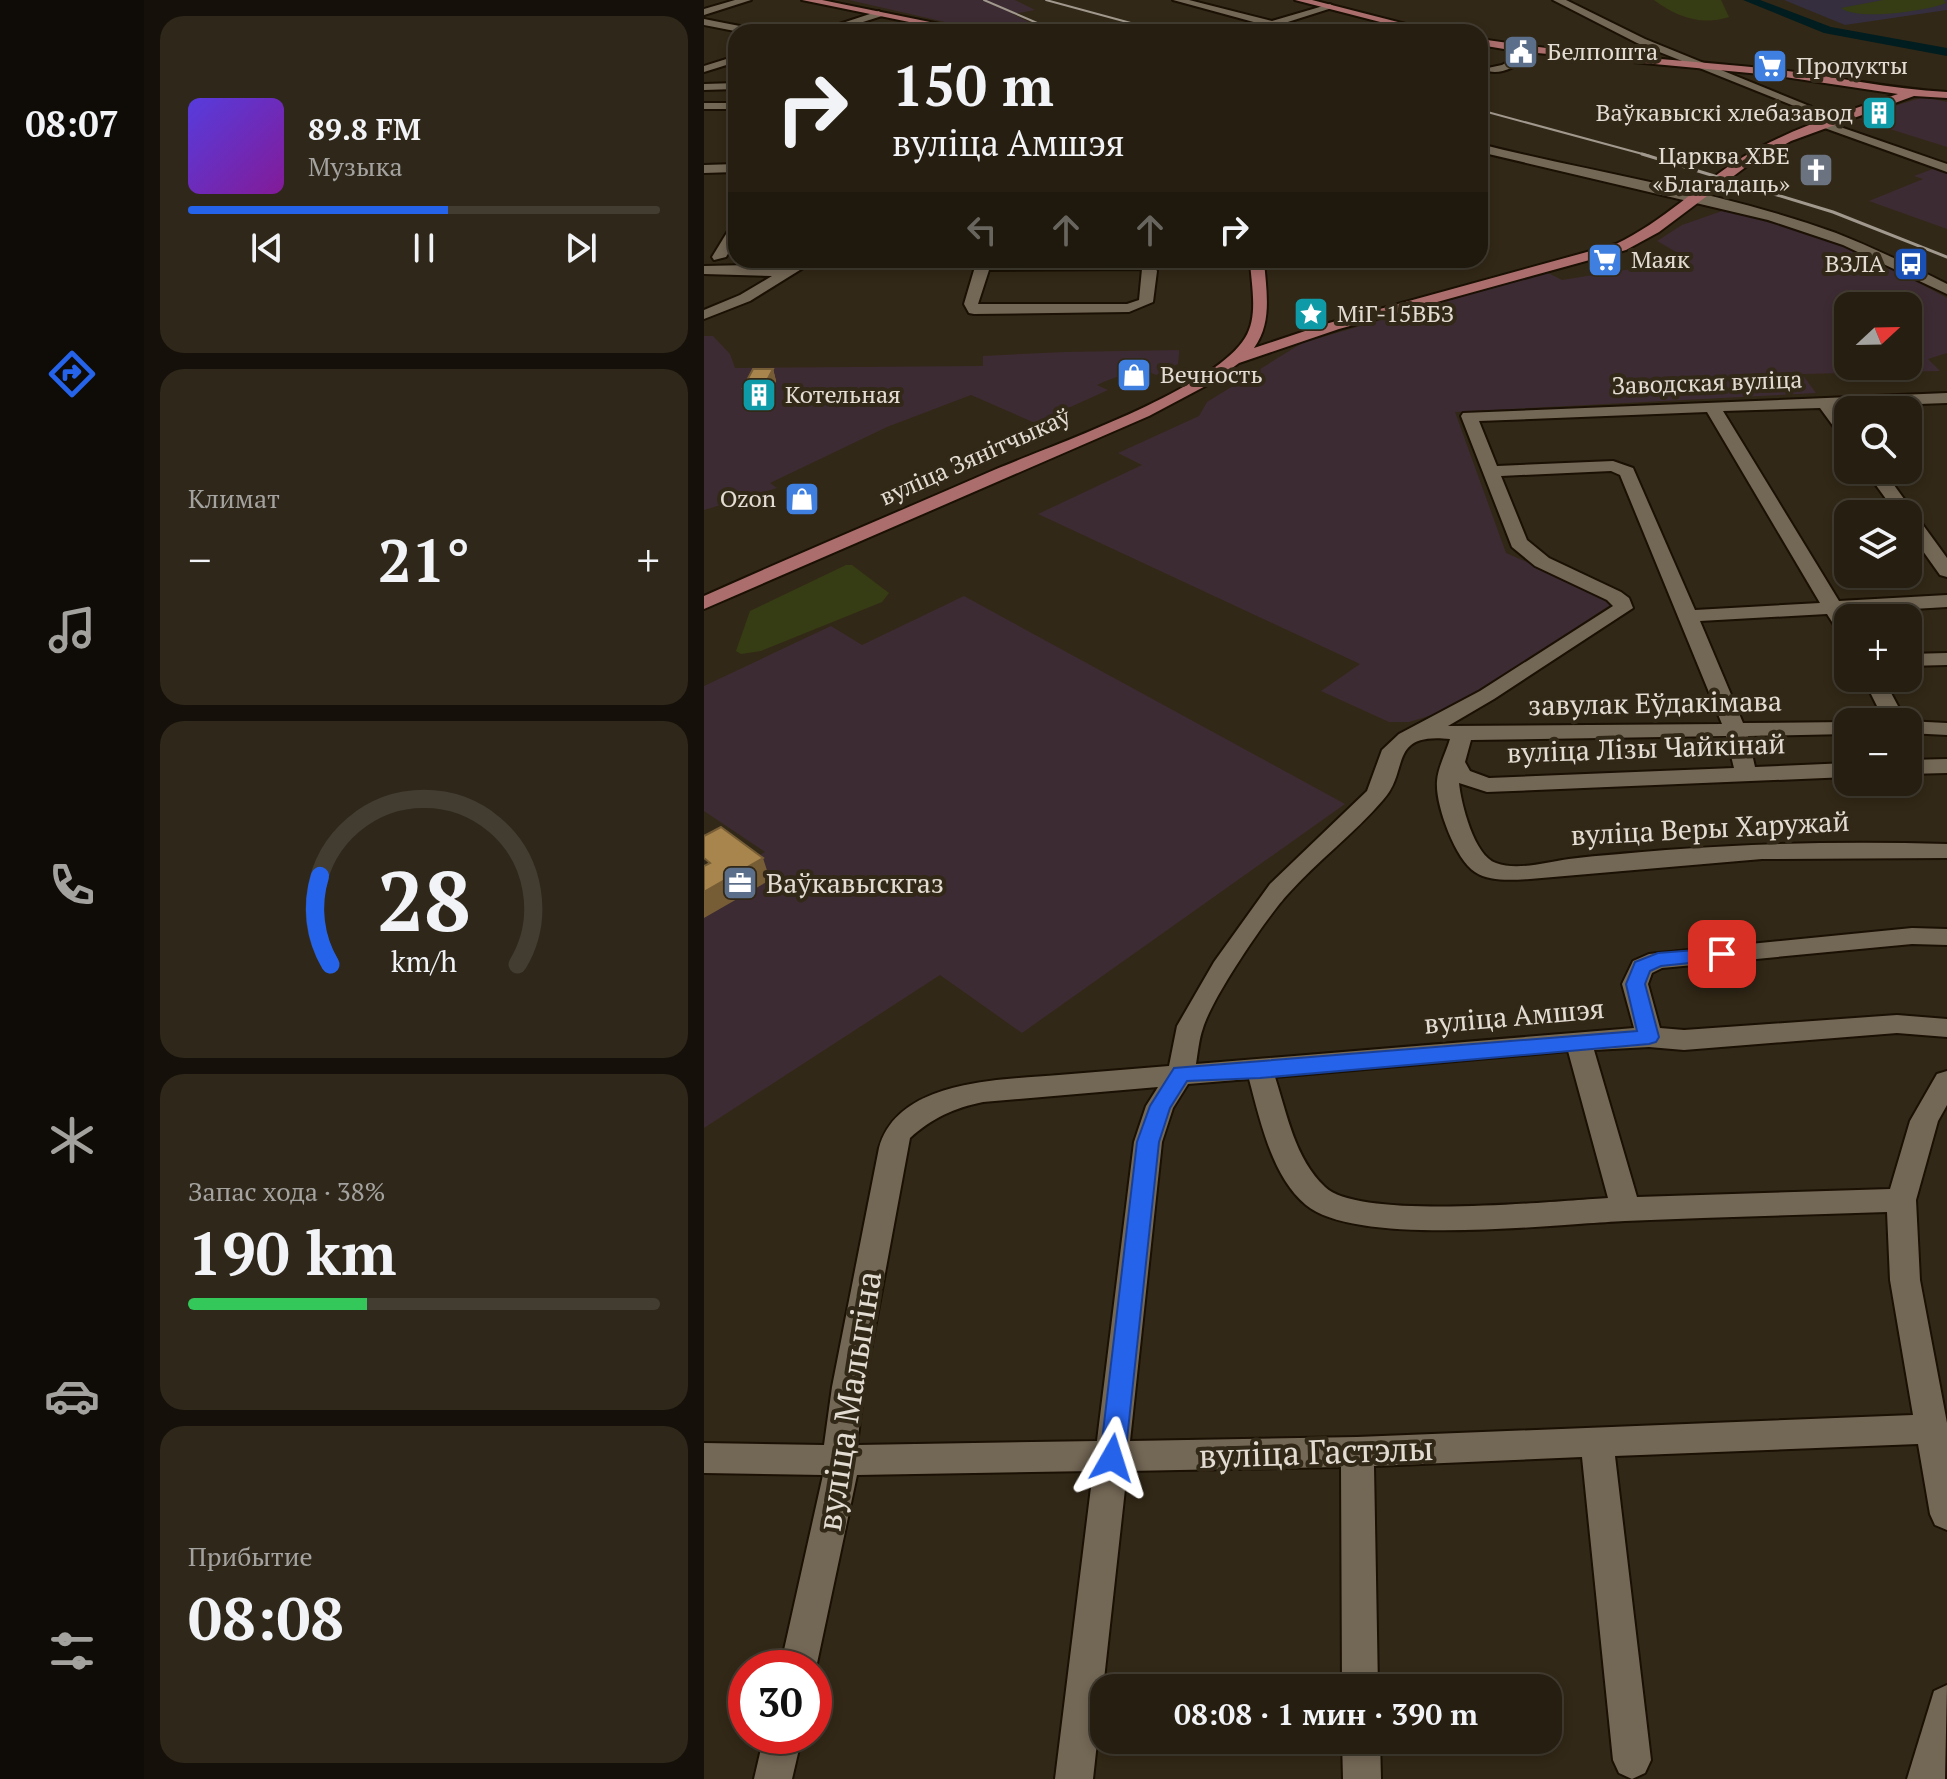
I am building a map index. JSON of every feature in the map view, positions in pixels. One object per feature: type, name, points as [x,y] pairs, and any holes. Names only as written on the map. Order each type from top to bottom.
[{"type":"main road","points":[[807,0],[932,24]]},
{"type":"main road","points":[[1300,0],[1399,24]]},
{"type":"main road","points":[[1488,43],[1707,69],[1775,73],[1947,95]]},
{"type":"main road","points":[[1235,359],[1280,338],[1316,331],[1621,247],[1655,230],[1692,198],[1749,159],[1828,121],[1913,93]]},
{"type":"main road","points":[[1257,268],[1256,330],[1280,338]]},
{"type":"main road","name":"вуліца Зянітчыкаў","points":[[704,603],[1166,401],[1235,359],[1256,330]]},
{"type":"street","points":[[704,12],[746,0]]},
{"type":"street","points":[[1178,0],[1272,24],[1330,7]]},
{"type":"street","points":[[1558,0],[1641,41],[1947,168]]},
{"type":"street","points":[[846,24],[879,14]]},
{"type":"street","points":[[704,22],[728,27]]},
{"type":"street","points":[[716,37],[728,33]]},
{"type":"street","points":[[1488,69],[1504,68],[1535,50]]},
{"type":"street","points":[[704,69],[728,62]]},
{"type":"street","points":[[704,87],[728,86]]},
{"type":"street","points":[[704,106],[728,106]]},
{"type":"street","points":[[1488,150],[1556,169],[1625,180],[1815,230],[1947,290]]},
{"type":"street","points":[[704,169],[728,168]]},
{"type":"street","points":[[719,257],[728,242]]},
{"type":"street","points":[[704,315],[745,298],[795,268]]},
{"type":"street","points":[[982,268],[971,304],[974,310],[984,311],[1137,307],[1146,302],[1148,268]]},
{"type":"street","points":[[704,270],[750,269],[786,273]]},
{"type":"street","name":"Заводская вуліца","points":[[1491,471],[1469,416],[1947,398]]},
{"type":"street","points":[[1824,402],[1834,415]]},
{"type":"street","points":[[1712,407],[1834,605]]},
{"type":"street","points":[[1074,1779],[1148,1142],[1160,1106],[1181,1074],[1190,1026],[1232,955],[1278,890],[1377,794],[1390,755],[1407,739],[1487,695],[1623,608],[1622,602],[1614,596],[1530,554],[1519,543],[1491,471],[1613,466],[1627,472],[1736,731],[1746,774]]},
{"type":"street","points":[[1922,537],[1947,571]]},
{"type":"street","points":[[1899,604],[1947,601]]},
{"type":"street","points":[[1689,616],[1834,608]]},
{"type":"street","points":[[1922,660],[1947,659]]},
{"type":"street","name":"завулак Еўдакімава","points":[[1425,730],[1462,734],[1834,728]]},
{"type":"street","points":[[1922,728],[1947,729]]},
{"type":"street","points":[[1455,764],[1462,734]]},
{"type":"street","name":"вуліца Лізы Чайкінай","points":[[1455,764],[1462,776],[1487,785],[1834,771]]},
{"type":"street","name":"вуліца Веры Харужай","points":[[1455,764],[1448,779],[1459,830],[1479,864],[1497,871],[1663,857],[1886,848],[1947,851]]},
{"type":"street","points":[[1922,767],[1947,766]]},
{"type":"street","points":[[1649,1037],[1635,984],[1642,967],[1658,960],[1912,936],[1947,937]]},
{"type":"street","name":"вуліца Амшэя","points":[[897,1133],[917,1115],[949,1099],[983,1092],[1578,1041],[1649,1037],[1684,1040],[1897,1024],[1947,1028]]},
{"type":"street","points":[[1578,1041],[1626,1209]]},
{"type":"street","points":[[1260,1070],[1279,1135],[1299,1178],[1319,1201],[1346,1213],[1390,1218],[1901,1200]]},
{"type":"street","points":[[1947,1081],[1924,1121],[1901,1200],[1905,1280],[1947,1514]]},
{"type":"street","name":"вуліца Малыгіна","points":[[802,1650],[843,1460],[840,1443],[848,1387],[897,1133]]},
{"type":"street","name":"вуліца Гастэлы","points":[[704,1458],[1112,1458],[1933,1430]]},
{"type":"street","points":[[1597,1440],[1632,1760]]},
{"type":"street","points":[[1357,1452],[1360,1674]]},
{"type":"street","points":[[1926,1779],[1947,1704]]},
{"type":"street","points":[[773,1779],[779,1754]]},
{"type":"street","points":[[1361,1754],[1362,1779]]},
{"type":"shaded area","points":[[849,0],[1015,0],[1035,10],[1013,14],[1032,24],[954,24]]},
{"type":"shaded area","points":[[1784,0],[1947,0],[1947,10],[1845,25]]},
{"type":"shaded area","name":"Ваўкавыскі хлебазавод","points":[[1924,97],[1947,102],[1947,147],[1858,119],[1873,120],[1871,118],[1888,113],[1881,110]]},
{"type":"shaded area","points":[[1938,167],[1947,170],[1947,229],[1869,201],[1923,179],[1914,176]]},
{"type":"shaded area","points":[[1725,210],[1829,240],[1884,264],[1947,298],[1947,353],[1928,359],[1940,371],[1922,371],[1922,292],[1834,292],[1834,373],[1802,374],[1816,393],[1455,412],[1506,553],[1616,601],[1455,708],[1409,722],[1389,722],[1321,691],[1360,664],[1038,514],[1142,465],[1118,453],[1199,416],[1207,402],[1302,343],[1546,272],[1562,280],[1631,269],[1678,253],[1657,241],[1682,225]]},
{"type":"shaded area","points":[[704,336],[713,336],[730,354],[735,368],[983,366],[983,356],[1179,350],[1179,354],[1178,364],[1156,375],[1140,368],[1106,381],[1097,385],[1108,390],[1035,423],[971,395],[887,427],[770,483],[777,488],[704,510]]},
{"type":"shaded area","points":[[964,596],[1345,804],[1022,1033],[940,975],[704,1128],[704,918],[747,863],[765,852],[704,811],[704,686],[831,626],[862,645]]},
{"type":"green space","points":[[1654,0],[1721,0],[1729,17],[1709,21],[1690,18]]},
{"type":"green space","points":[[1883,0],[1944,0],[1946,3],[1909,12],[1876,14],[1849,12],[1841,8]]},
{"type":"green space","points":[[846,565],[852,565],[889,593],[882,602],[761,651],[741,654],[736,651],[750,611]]},
{"type":"building","points":[[753,369],[773,369],[763,388],[743,388]]},
{"type":"building","points":[[721,827],[763,858],[704,892],[704,866],[710,863],[704,858],[704,836]]},
{"type":"waterway","points":[[1749,0],[1828,30],[1947,52]]},
{"type":"railway","points":[[984,0],[1040,24]]},
{"type":"railway","points":[[1046,0],[1134,24]]},
{"type":"railway","points":[[1488,112],[1650,156]]},
{"type":"railway","points":[[1642,154],[1833,212],[1947,257]]},
{"type":"place","name":"Белпошта","points":[[1521,52]]},
{"type":"place","name":"Продукты","points":[[1770,66]]},
{"type":"place","name":"Ваўкавыскі хлебазавод","points":[[1879,113]]},
{"type":"place","name":"Царква ХВЕ «Благадаць»","points":[[1816,170]]},
{"type":"place","name":"Маяк","points":[[1605,260]]},
{"type":"place","name":"ВЗЛА","points":[[1911,264]]},
{"type":"place","name":"МіГ-15ВБЗ","points":[[1311,314]]},
{"type":"place","name":"Вечность","points":[[1134,375]]},
{"type":"place","name":"Котельная","points":[[759,395]]},
{"type":"place","name":"Ozon","points":[[802,499]]},
{"type":"place","name":"Ваўкавыскгаз","points":[[740,883]]},
{"type":"route","points":[[1112,1458],[1148,1142],[1160,1106],[1181,1074],[1649,1037],[1635,984],[1642,967],[1658,960],[1722,954]]}]
